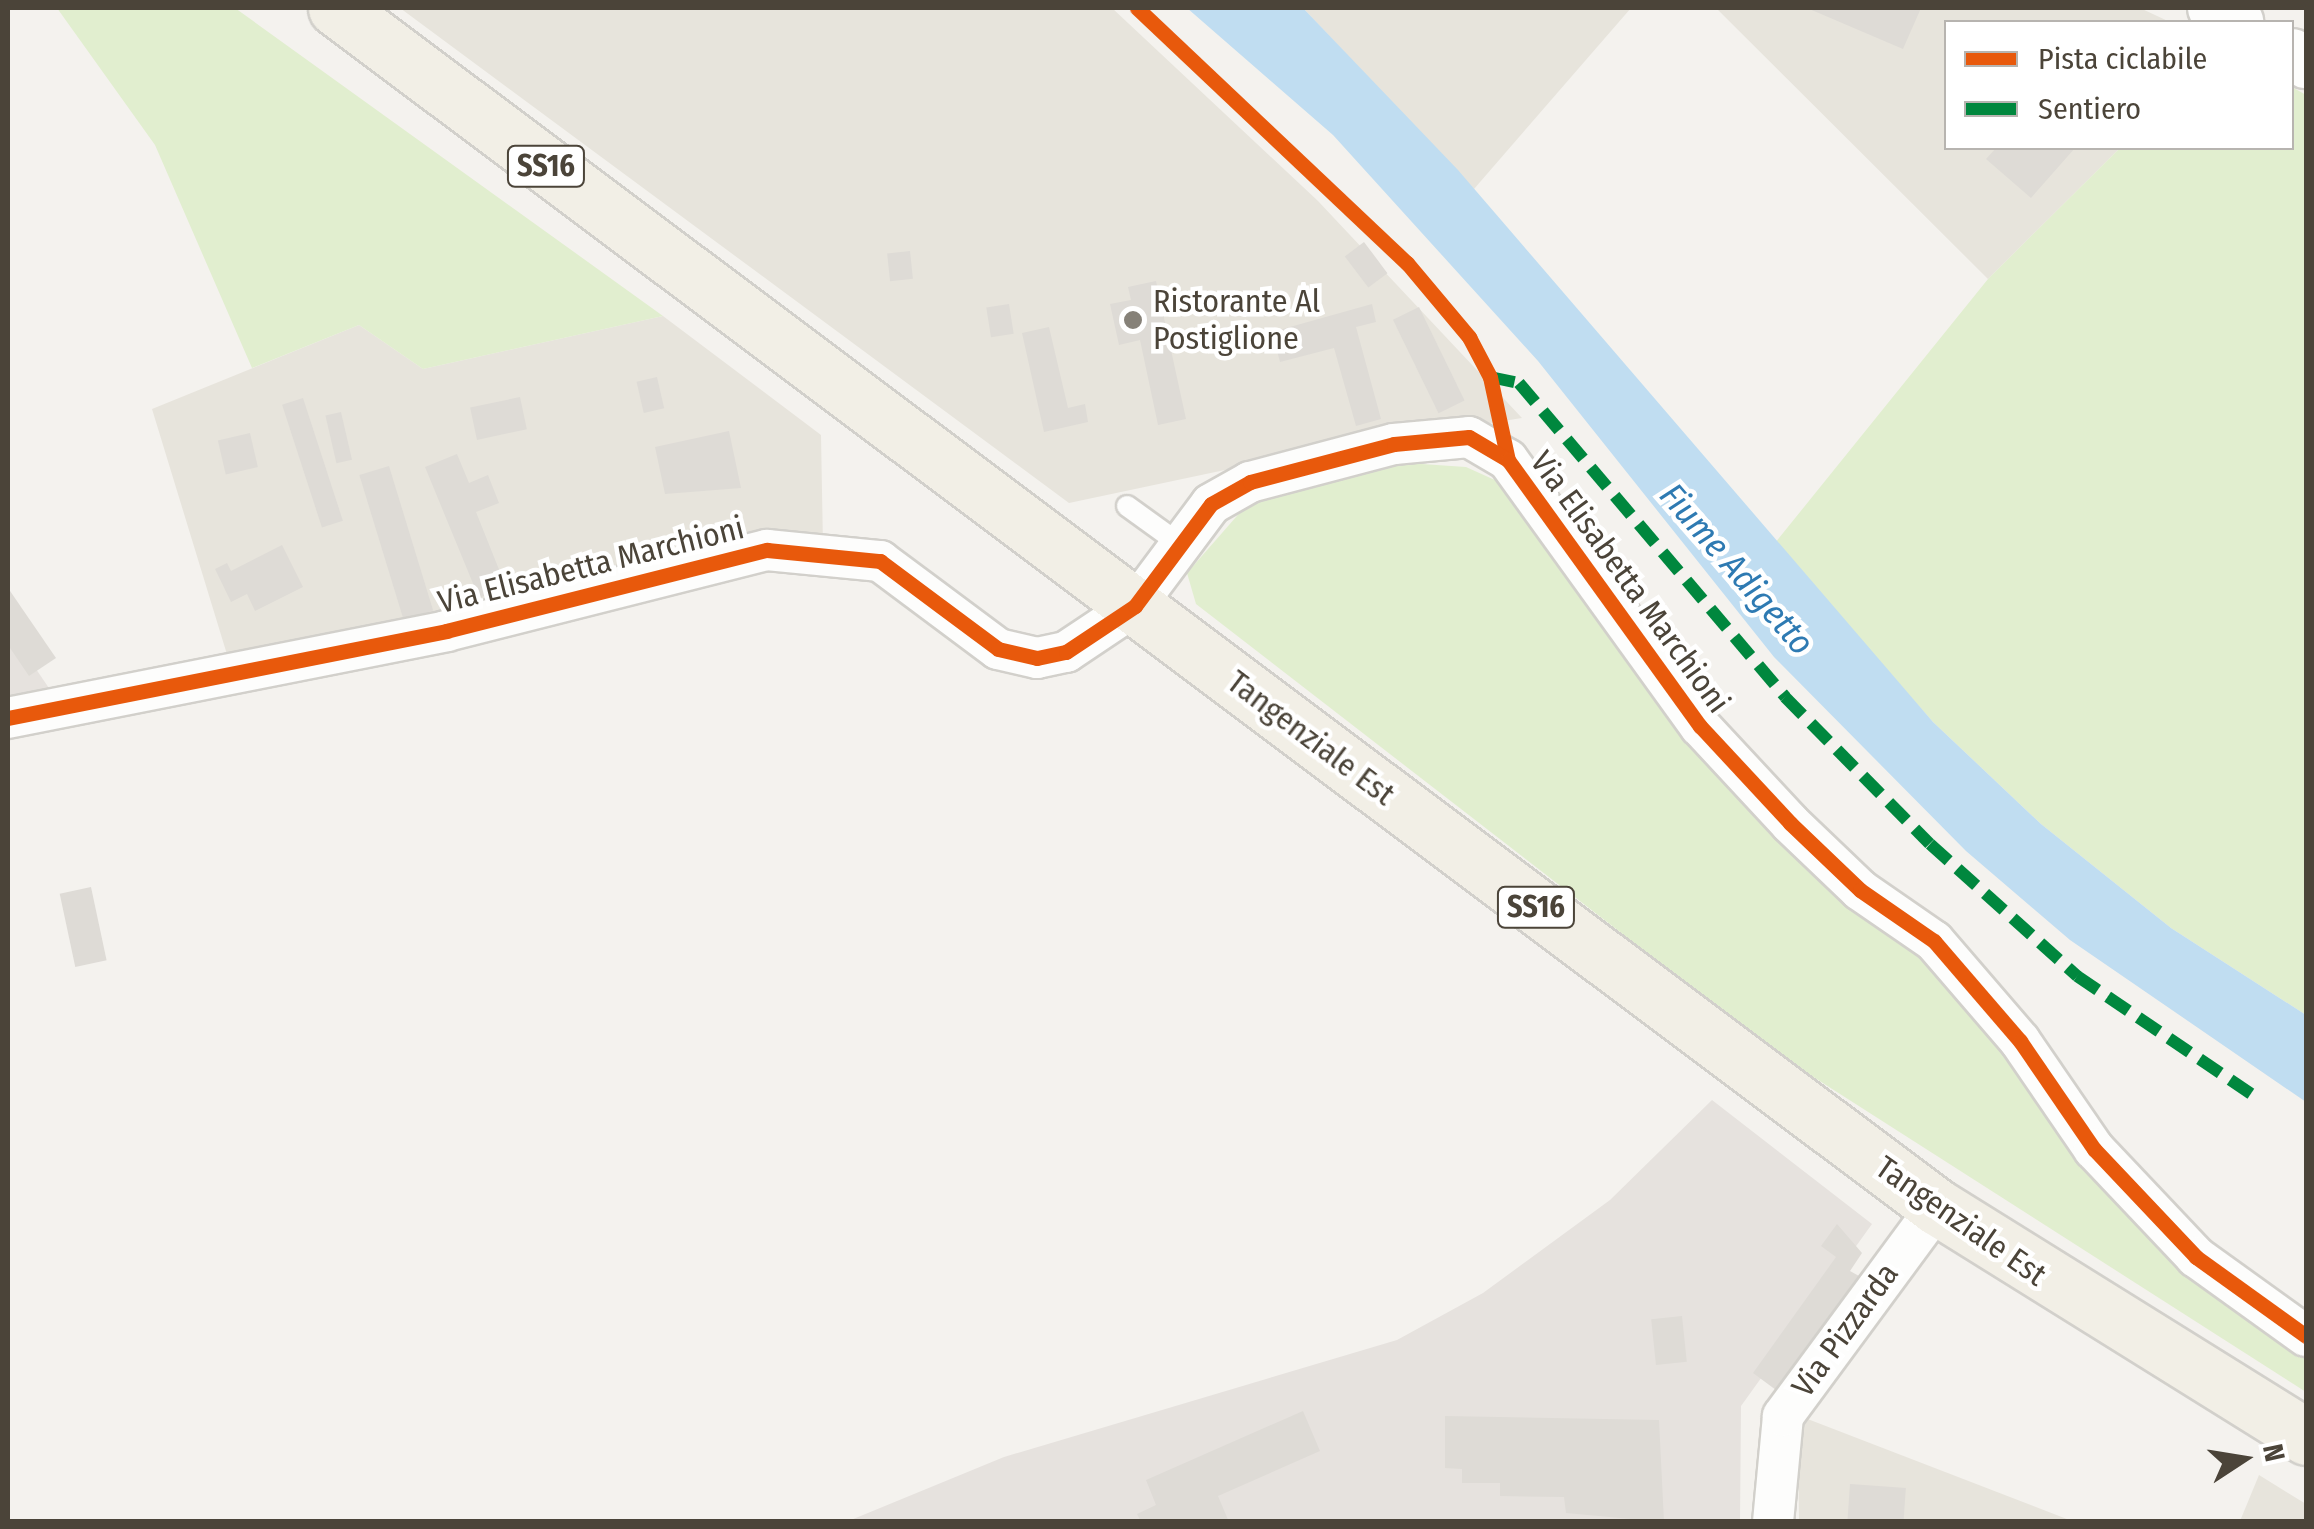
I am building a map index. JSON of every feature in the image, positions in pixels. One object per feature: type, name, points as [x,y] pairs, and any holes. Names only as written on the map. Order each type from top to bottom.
[{"type":"main road","name":"Tangenziale Est","points":[[336,8],[1936,1208],[2306,1437]]},
{"type":"street","name":"Via Elisabetta Marchioni","points":[[8,718],[446,630],[766,550],[880,561],[998,649],[1037,658],[1066,652],[1135,606],[1177,542],[1211,504],[1250,482],[1394,444],[1468,437],[1508,460],[1700,726],[1860,890],[1934,941],[2020,1041],[2094,1149],[2196,1257],[2306,1336]]},
{"type":"street","name":"Via Pizzarda","points":[[1773,1522],[1783,1416],[1936,1208]]},
{"type":"lane","points":[[1127,506],[1177,542]]},
{"type":"shaded area","points":[[400,8],[1112,8],[1318,201],[1522,418],[1324,449],[1069,503]]},
{"type":"shaded area","points":[[1303,8],[1631,8],[1474,189]]},
{"type":"shaded area","points":[[1716,8],[2140,8],[2166,20],[1944,20],[1944,150],[2118,150],[1988,279]]},
{"type":"shaded area","points":[[663,316],[821,435],[823,546],[229,661],[152,409],[359,325],[423,369]]},
{"type":"shaded area","points":[[8,628],[53,694],[8,704]]},
{"type":"shaded area","points":[[1712,1100],[1872,1224],[1741,1406],[1740,1521],[846,1522],[1004,1457],[1397,1340],[1483,1293],[1610,1200]]},
{"type":"shaded area","points":[[1805,1418],[2072,1521],[1799,1521],[1798,1427]]},
{"type":"shaded area","points":[[2259,1475],[2306,1504],[2306,1521],[2240,1521]]},
{"type":"green space","points":[[57,8],[235,8],[663,316],[423,369],[359,325],[252,368],[155,145]]},
{"type":"green space","points":[[2294,88],[2306,95],[2306,1015],[2171,928],[2041,824],[1933,722],[1775,543],[1988,279],[2118,150],[2294,150]]},
{"type":"green space","points":[[1392,462],[1466,467],[1517,490],[1607,627],[1929,946],[2306,1348],[2306,1392],[1779,1055],[1196,604],[1187,573],[1250,501]]},
{"type":"water","name":"Fiume Adigetto","points":[[1187,8],[1303,8],[1458,170],[1933,722],[2041,824],[2171,928],[2306,1015],[2306,1102],[2070,940],[1966,851],[1774,657],[1538,361],[1333,135]]},
{"type":"building","points":[[1807,8],[1921,8],[1903,49]]},
{"type":"building","points":[[1994,150],[2073,150],[2031,198],[1986,159]]},
{"type":"building","points":[[1364,242],[1387,273],[1368,288],[1345,256]]},
{"type":"building","points":[[910,251],[913,279],[890,281],[887,253]]},
{"type":"building","points":[[1156,281],[1186,419],[1158,425],[1140,340],[1119,345],[1110,304],[1131,300],[1128,287]]},
{"type":"building","points":[[1009,304],[1014,334],[991,337],[986,308]]},
{"type":"building","points":[[1372,304],[1376,322],[1356,327],[1381,419],[1356,426],[1334,348],[1280,362],[1272,332]]},
{"type":"building","points":[[1419,307],[1465,400],[1439,413],[1393,320]]},
{"type":"building","points":[[1049,327],[1068,408],[1085,404],[1088,422],[1044,432],[1022,333]]},
{"type":"building","points":[[657,377],[664,408],[644,413],[637,382]]},
{"type":"building","points":[[520,397],[527,429],[477,440],[470,408]]},
{"type":"building","points":[[303,398],[343,521],[322,527],[282,405]]},
{"type":"building","points":[[341,412],[352,460],[336,463],[325,416]]},
{"type":"building","points":[[729,431],[741,488],[665,494],[655,447]]},
{"type":"building","points":[[250,433],[258,467],[226,475],[218,440]]},
{"type":"building","points":[[457,454],[469,483],[488,475],[499,503],[476,512],[506,587],[479,598],[425,467]]},
{"type":"building","points":[[389,466],[433,610],[404,619],[359,475]]},
{"type":"building","points":[[282,545],[303,587],[255,611],[247,594],[231,602],[215,569],[227,563],[231,571]]},
{"type":"building","points":[[8,588],[56,658],[29,676],[8,645]]},
{"type":"building","points":[[91,887],[107,960],[75,967],[60,894]]},
{"type":"building","points":[[1837,1224],[1862,1253],[1850,1271],[1859,1276],[1776,1390],[1753,1373],[1836,1257],[1821,1246]]},
{"type":"building","points":[[1682,1316],[1687,1362],[1656,1365],[1651,1319]]},
{"type":"building","points":[[1303,1411],[1320,1451],[1218,1496],[1229,1522],[1141,1522],[1137,1514],[1156,1505],[1146,1480]]},
{"type":"building","points":[[1445,1416],[1659,1420],[1664,1522],[1566,1513],[1564,1497],[1500,1496],[1500,1483],[1462,1483],[1462,1469],[1445,1468]]},
{"type":"building","points":[[1850,1484],[1906,1488],[1903,1522],[1847,1522]]},
{"type":"marked path","points":[[1490,377],[1519,383],[1785,697],[1930,844],[2077,976],[2254,1096]]},
{"type":"cycle path","points":[[1137,8],[1407,263],[1469,337],[1490,377],[1508,460]]},
{"type":"cycle path","points":[[8,718],[446,631],[767,550],[880,561],[998,649],[1037,658],[1066,652],[1135,606],[1211,504],[1250,482],[1394,444],[1469,437],[1508,460],[1700,726],[1790,823],[1860,890],[1934,941],[2020,1041],[2094,1149],[2196,1257],[2306,1336]]},
{"type":"place","name":"Ristorante Al Postiglione","points":[[1133,320]]}]
